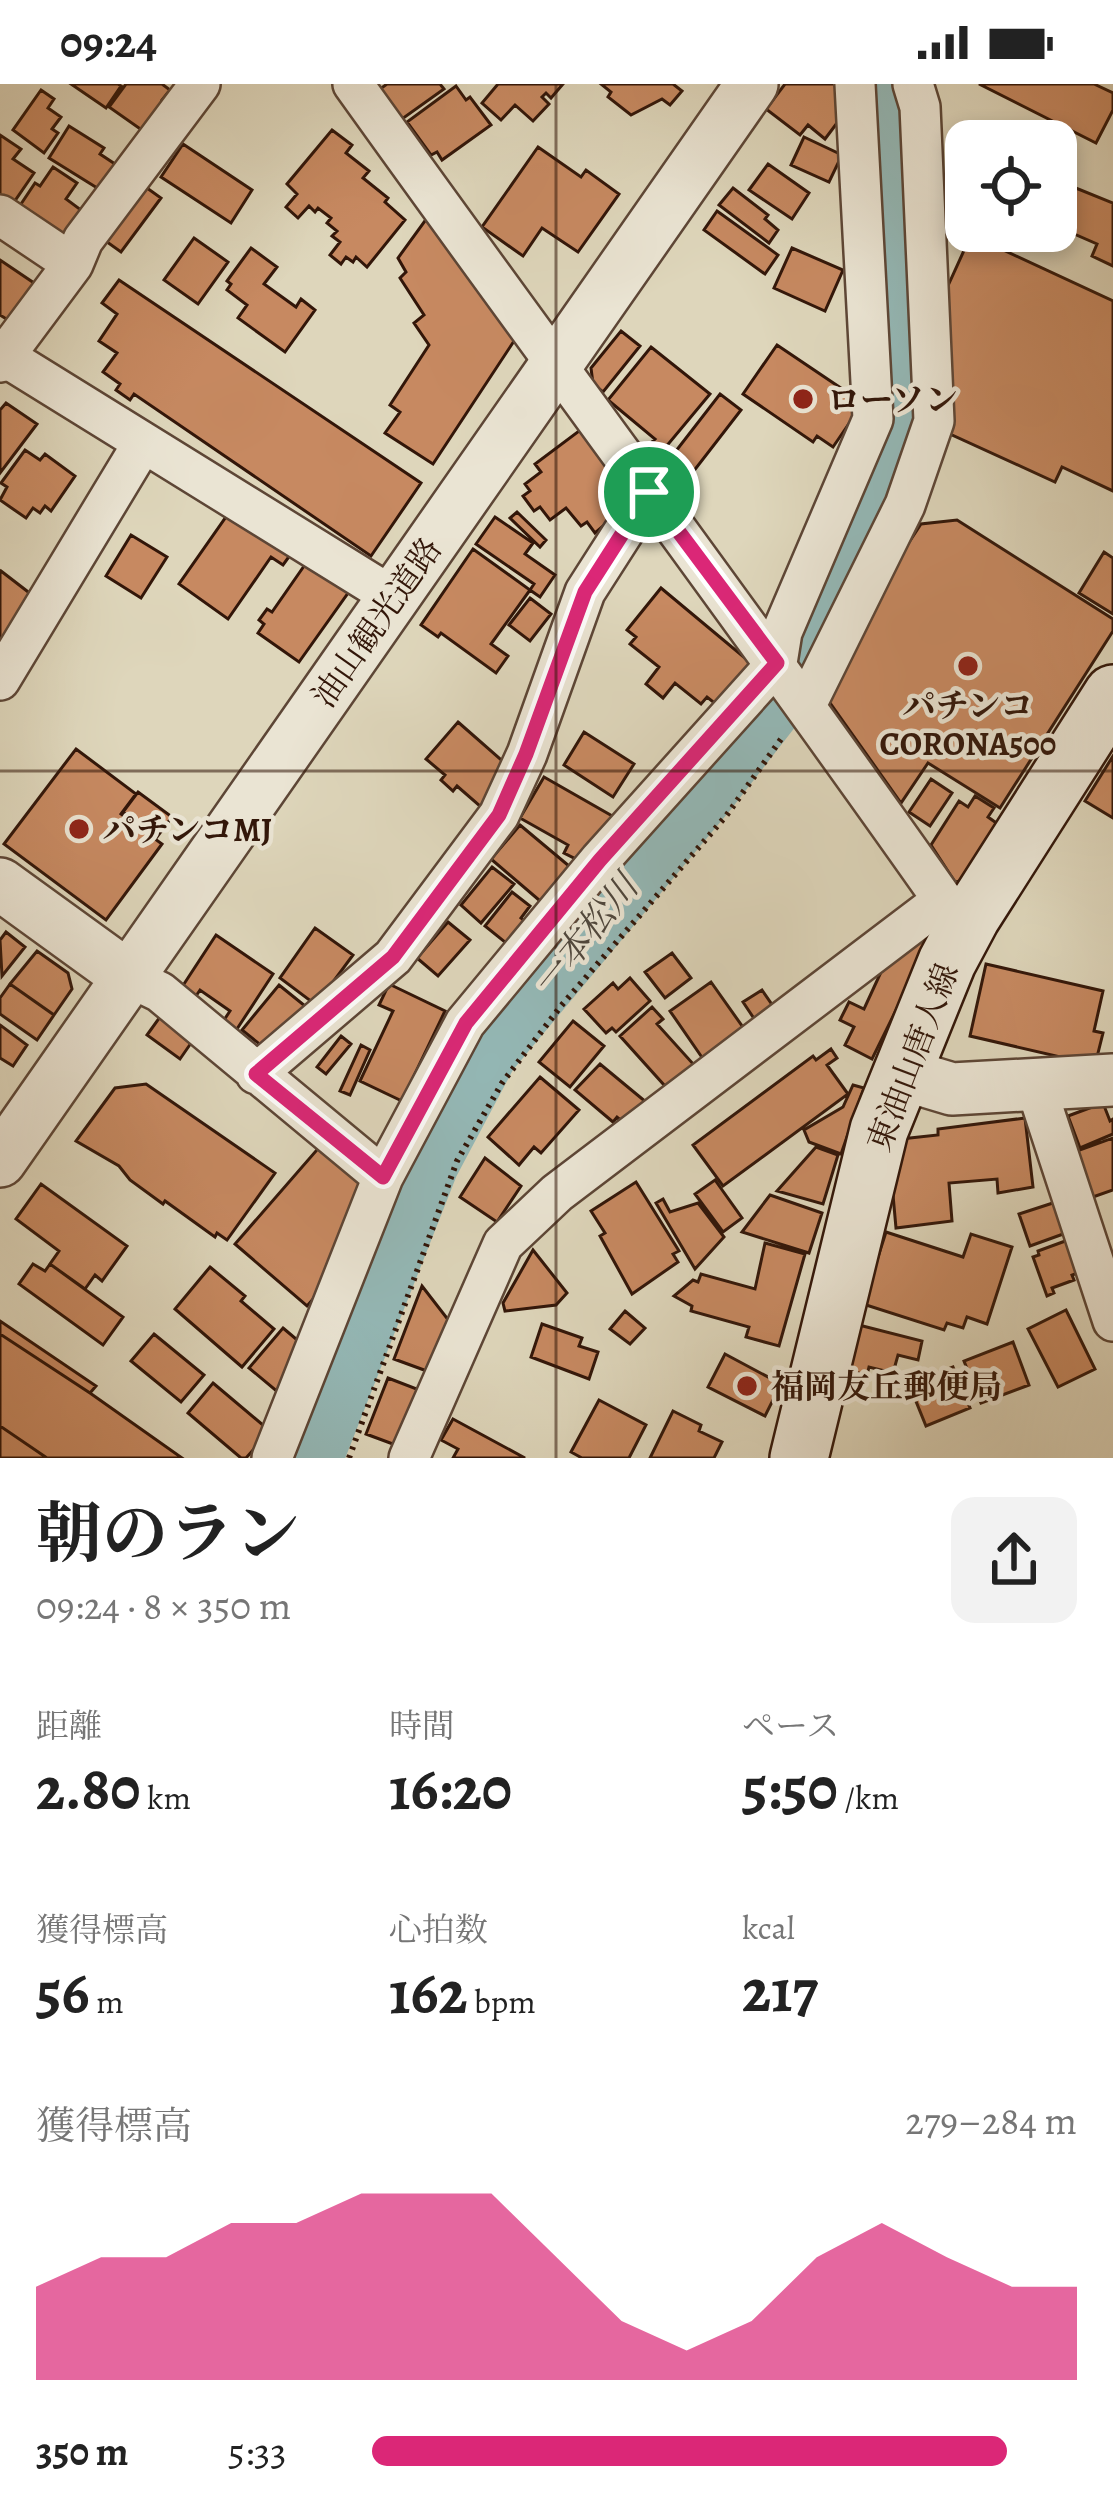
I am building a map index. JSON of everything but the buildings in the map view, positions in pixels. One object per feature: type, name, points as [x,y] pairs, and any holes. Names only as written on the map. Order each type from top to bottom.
[{"type":"main road","name":"東油山唐人線","points":[[799,1458],[879,1130],[947,962],[957,909],[1113,694]]},
{"type":"street","points":[[200,84],[82,240],[73,264],[2,359],[393,597]]},
{"type":"street","points":[[352,84],[554,367],[957,909],[557,1192],[503,1244],[409,1458]]},
{"type":"street","name":"油山観光道路","points":[[0,1161],[752,84]]},
{"type":"street","points":[[272,1458],[383,1177],[466,1023],[600,860],[777,663],[782,632],[873,419],[855,84]]},
{"type":"street","points":[[804,702],[905,505],[934,421],[920,107],[914,84]]},
{"type":"street","points":[[0,215],[73,264]]},
{"type":"street","points":[[0,680],[143,442]]},
{"type":"street","points":[[256,1074],[393,957],[499,815],[585,592],[649,492]]},
{"type":"street","points":[[0,884],[127,976],[160,992],[383,1177]]},
{"type":"street","points":[[902,1074],[952,1089],[1113,1080]]},
{"type":"street","points":[[1036,1087],[1113,1322]]},
{"type":"path","points":[[349,1458],[457,1161],[502,1083],[561,1006],[725,816],[804,702]]},
{"type":"waterway","name":"一本松川","points":[[313,1458],[429,1164],[488,1053],[775,704],[848,582],[915,419],[888,84]]},
{"type":"place","name":"ローソン","points":[[803,399]]},
{"type":"place","name":"パチンコ CORONA500","points":[[968,666]]},
{"type":"place","name":"パチンコMJ","points":[[79,829]]},
{"type":"place","name":"福岡友丘郵便局","points":[[747,1386]]},
{"type":"route","points":[[649,492],[777,663],[600,860],[466,1023],[383,1177],[256,1074],[393,957],[499,815],[585,592],[649,492]]}]
